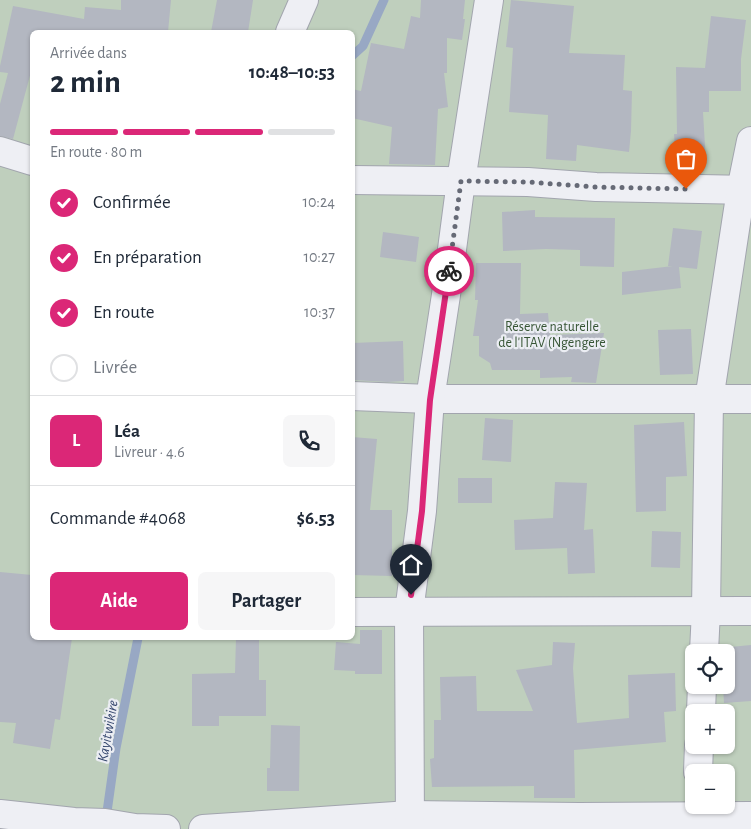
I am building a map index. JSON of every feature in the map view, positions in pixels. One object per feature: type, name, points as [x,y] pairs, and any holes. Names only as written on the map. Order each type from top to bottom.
[{"type":"street","points":[[291,30],[304,0]]},
{"type":"street","points":[[410,822],[409,612],[422,511],[430,400],[489,0]]},
{"type":"street","points":[[704,644],[709,400],[746,190],[751,141]]},
{"type":"street","points":[[0,151],[30,160]]},
{"type":"street","points":[[355,180],[528,182],[596,187],[746,190]]},
{"type":"street","points":[[355,396],[430,400],[751,399]]},
{"type":"street","points":[[355,612],[751,611]]},
{"type":"street","points":[[0,814],[74,822],[105,823],[135,828],[166,829]]},
{"type":"street","points":[[203,829],[579,817],[751,816]]},
{"type":"green space","name":"Réserve naturelle de l'ITAV (Ngengere","points":[[0,0],[751,0],[751,829],[0,829]]},
{"type":"building","points":[[121,0],[171,0],[168,30],[30,30],[30,75],[13,139],[0,136],[0,104],[8,73],[0,72],[0,66],[13,6],[84,19],[85,7],[121,10]]},
{"type":"building","points":[[217,0],[253,0],[248,30],[211,30]]},
{"type":"building","points":[[421,0],[465,0],[462,40],[447,38],[447,73],[444,73],[448,107],[438,109],[435,165],[389,164],[392,127],[355,119],[355,90],[361,91],[371,43],[404,49],[411,16],[420,18]]},
{"type":"building","points":[[511,0],[574,6],[569,53],[625,55],[623,90],[632,91],[629,152],[577,145],[576,161],[546,159],[548,115],[509,112],[513,48],[506,47]]},
{"type":"building","points":[[711,16],[746,20],[741,59],[741,91],[709,91],[709,112],[703,112],[706,163],[676,165],[674,134],[677,134],[676,67],[705,68]]},
{"type":"building","points":[[535,210],[535,217],[615,218],[614,267],[580,266],[580,250],[503,251],[502,212]]},
{"type":"building","points":[[673,228],[702,231],[697,269],[679,267],[681,288],[622,295],[622,272],[673,266],[668,266]]},
{"type":"building","points":[[383,232],[419,237],[416,262],[380,257]]},
{"type":"building","points":[[476,263],[521,263],[520,314],[548,313],[550,335],[604,333],[596,383],[571,382],[572,377],[540,378],[540,370],[492,370],[490,363],[479,356],[479,336],[473,336],[478,300],[475,300]]},
{"type":"building","points":[[691,329],[693,374],[660,375],[658,330]]},
{"type":"building","points":[[403,341],[404,381],[355,380],[355,343]]},
{"type":"building","points":[[485,418],[513,420],[511,462],[482,460]]},
{"type":"building","points":[[684,422],[687,476],[666,477],[666,511],[636,512],[634,425]]},
{"type":"building","points":[[355,437],[377,439],[370,510],[392,510],[392,576],[355,575]]},
{"type":"building","points":[[458,478],[492,478],[492,503],[458,503]]},
{"type":"building","points":[[555,482],[587,483],[584,530],[593,529],[595,573],[568,574],[567,548],[515,550],[514,520],[553,518]]},
{"type":"building","points":[[652,531],[681,532],[680,568],[651,567]]},
{"type":"building","points":[[0,572],[30,575],[30,640],[72,640],[60,720],[55,719],[50,749],[13,743],[16,723],[0,722]]},
{"type":"building","points":[[360,630],[382,630],[382,674],[355,674],[355,671],[334,670],[336,642],[360,644]]},
{"type":"building","points":[[236,640],[259,640],[259,680],[266,680],[266,716],[219,716],[219,726],[192,726],[192,674],[235,673]]},
{"type":"building","points":[[553,642],[575,643],[573,668],[577,723],[629,718],[628,675],[675,673],[676,711],[664,712],[666,742],[574,750],[575,798],[534,798],[534,786],[432,787],[430,759],[434,758],[434,720],[441,720],[440,677],[476,676],[477,711],[533,711],[516,670],[552,665]]},
{"type":"building","points":[[751,645],[751,701],[724,703],[724,694],[735,694],[735,647]]},
{"type":"building","points":[[271,725],[300,726],[299,791],[267,791],[267,768],[270,768]]},
{"type":"waterway","name":"Kayitwikire","points":[[355,53],[363,46],[384,0]]},
{"type":"waterway","name":"Kayitwikire","points":[[106,819],[116,748],[138,640]]},
{"type":"way so far","points":[[449,271],[461,181],[686,189]]},
{"type":"route","points":[[411,595],[422,511],[430,400],[449,271]]}]
